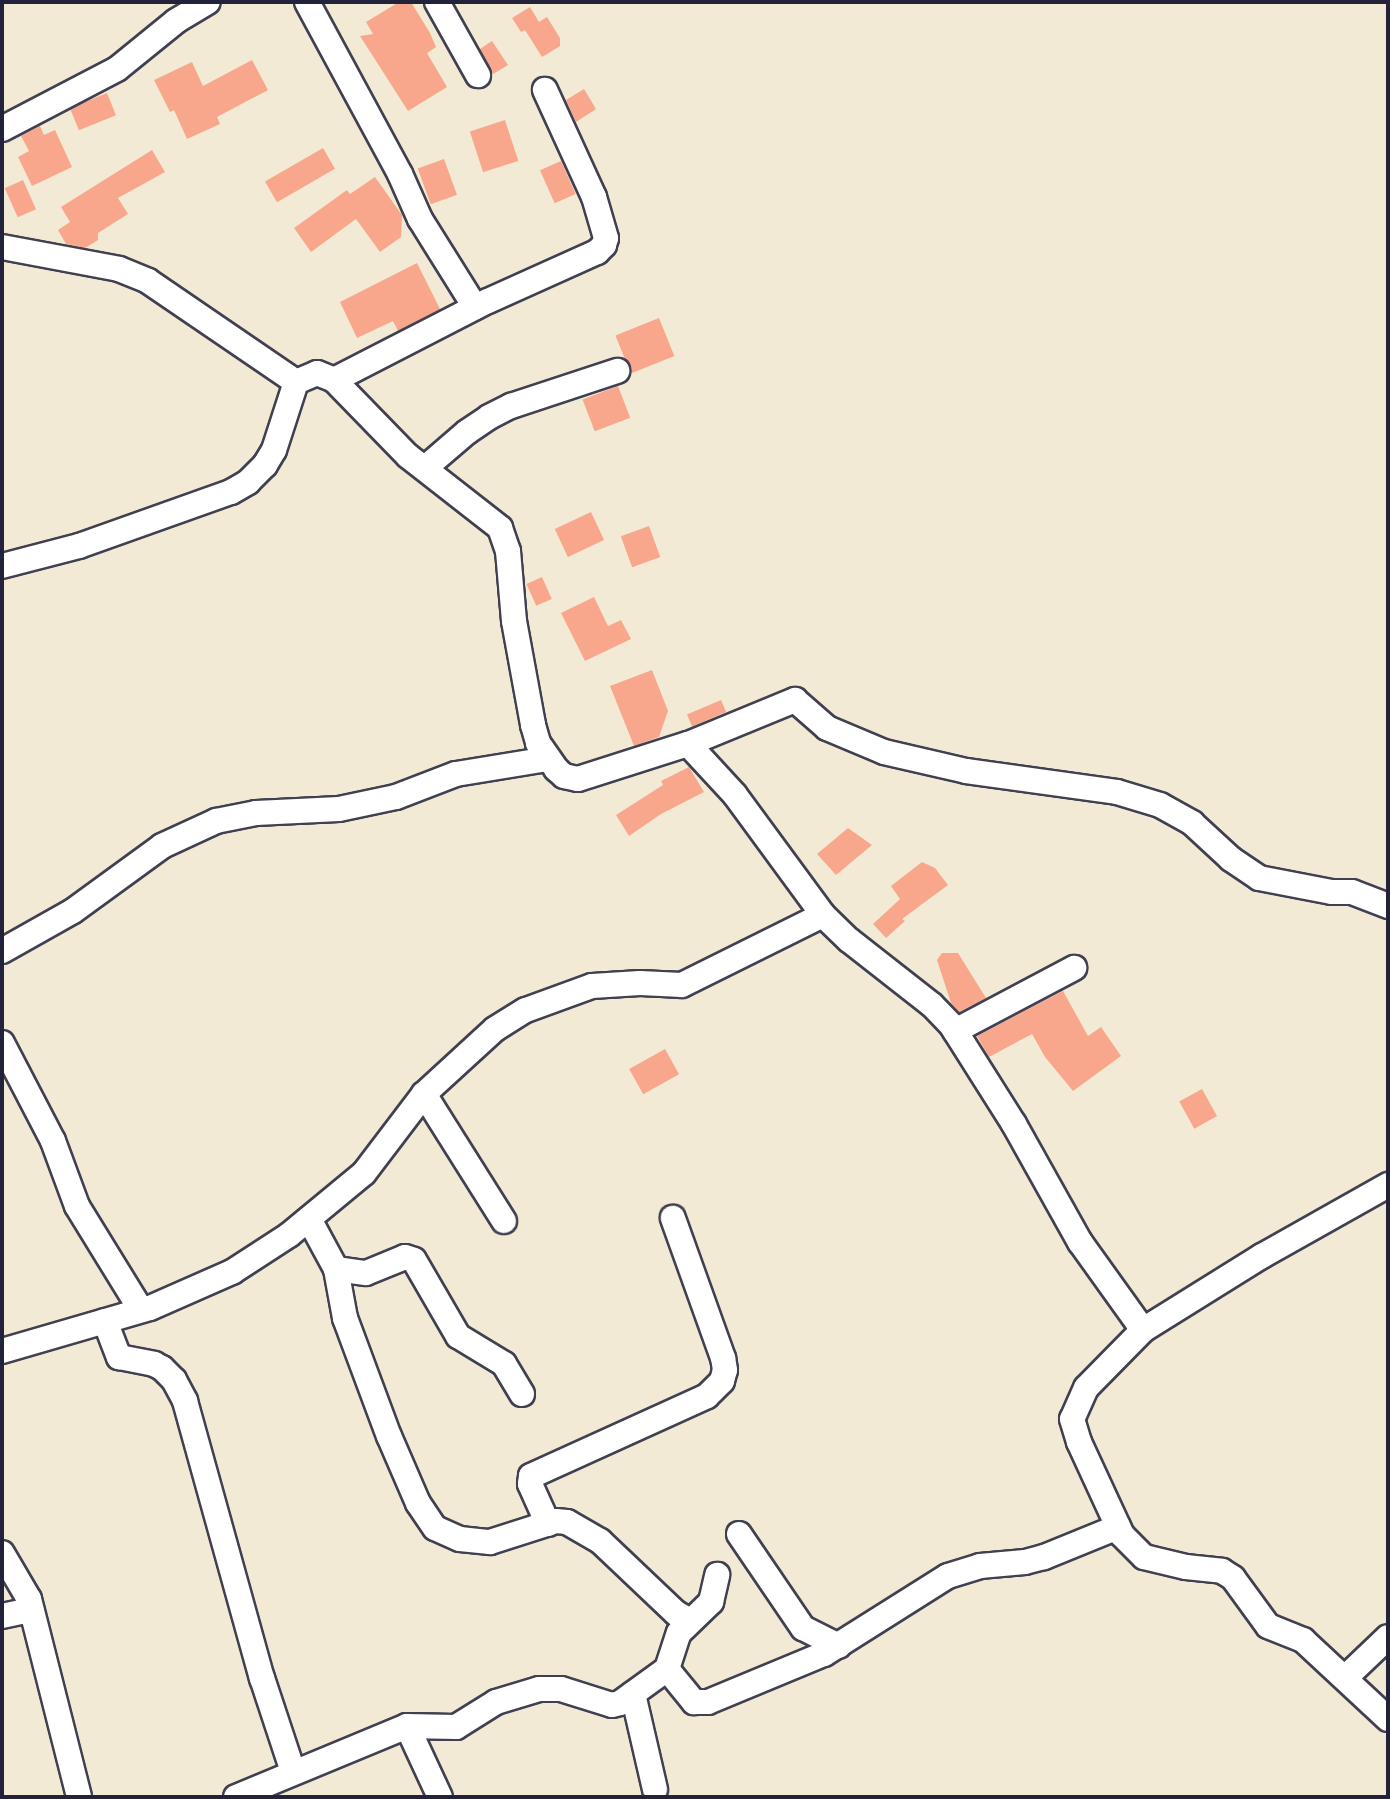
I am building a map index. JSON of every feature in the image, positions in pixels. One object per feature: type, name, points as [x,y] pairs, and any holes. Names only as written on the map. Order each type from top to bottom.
[{"type":"street","points":[[2,129],[117,69],[176,20],[208,2]]},
{"type":"street","points":[[307,2],[400,174],[421,219],[475,307]]},
{"type":"street","points":[[437,2],[478,75]]},
{"type":"street","points":[[334,380],[475,307],[597,252],[604,245],[606,238],[594,197],[545,90]]},
{"type":"street","points":[[2,247],[119,269],[148,281],[296,382]]},
{"type":"street","points":[[425,468],[489,417],[511,406],[617,371]]},
{"type":"street","points":[[2,566],[79,546],[231,492],[248,482],[265,465],[274,450],[296,382],[317,373],[334,380],[390,439],[490,518],[505,538],[514,621],[533,725],[538,743],[548,759],[565,776],[578,779],[688,744],[760,717],[790,700],[800,703],[827,728],[901,757],[966,771],[1117,792],[1160,805],[1192,823],[1231,859],[1259,878],[1332,892],[1352,892],[1388,906]]},
{"type":"street","points":[[688,744],[735,795],[823,915],[899,982],[932,1005],[956,1031],[1014,1124],[1080,1242],[1143,1330]]},
{"type":"street","points":[[2,951],[73,911],[162,846],[216,821],[256,813],[339,809],[396,797],[456,774],[548,759]]},
{"type":"street","points":[[2,1351],[141,1310],[232,1272],[309,1219],[364,1173],[424,1094],[495,1029],[526,1010],[592,986],[640,983],[682,985],[823,915]]},
{"type":"street","points":[[956,1031],[1074,968]]},
{"type":"street","points":[[2,1043],[53,1141],[77,1206],[141,1310]]},
{"type":"street","points":[[424,1094],[504,1221]]},
{"type":"street","points":[[1388,1185],[1262,1256],[1143,1330],[1086,1388],[1072,1419],[1079,1442],[1122,1535],[1144,1557],[1186,1567],[1222,1571],[1233,1578],[1268,1626],[1303,1640],[1388,1719]]},
{"type":"street","points":[[309,1219],[336,1269],[345,1318],[389,1436],[418,1503],[435,1528],[460,1539],[490,1542],[548,1524],[567,1522],[600,1541],[676,1613],[690,1621]]},
{"type":"street","points":[[548,1524],[530,1484],[531,1476],[708,1396],[722,1381],[725,1370],[723,1359],[673,1219]]},
{"type":"street","points":[[336,1269],[366,1273],[405,1257],[414,1260],[458,1336],[504,1364],[522,1394]]},
{"type":"street","points":[[105,1321],[119,1357],[162,1368],[174,1381],[185,1401],[262,1678],[293,1772]]},
{"type":"street","points":[[667,1669],[694,1702],[700,1703],[784,1672],[839,1646],[948,1576],[980,1566],[1025,1562],[1044,1557],[1118,1527]]},
{"type":"street","points":[[740,1534],[803,1628],[839,1646]]},
{"type":"street","points":[[2,1553],[25,1589],[79,1797]]},
{"type":"street","points":[[236,1797],[407,1726],[456,1727],[496,1702],[539,1689],[561,1689],[605,1705],[620,1703],[667,1669],[675,1640],[690,1621],[711,1602],[717,1575]]},
{"type":"street","points":[[2,1616],[31,1609]]},
{"type":"street","points":[[1345,1678],[1388,1637]]},
{"type":"street","points":[[632,1694],[655,1789]]},
{"type":"street","points":[[407,1726],[440,1797]]},
{"type":"building","points":[[399,2],[411,2],[430,33],[436,47],[427,53],[447,87],[408,111],[360,36],[373,34],[366,22]]},
{"type":"building","points":[[530,7],[539,22],[547,17],[560,38],[560,46],[542,57],[525,30],[521,32],[512,18]]},
{"type":"building","points":[[492,41],[508,65],[493,74],[480,49]]},
{"type":"building","points":[[252,60],[268,90],[217,117],[220,124],[187,139],[174,110],[170,112],[154,80],[192,62],[203,86]]},
{"type":"building","points":[[584,89],[596,109],[576,122],[566,100]]},
{"type":"building","points":[[107,93],[116,115],[79,130],[70,108]]},
{"type":"building","points":[[505,120],[518,161],[483,172],[470,131]]},
{"type":"building","points":[[40,126],[44,135],[55,130],[72,167],[32,186],[18,157],[29,151],[21,136]]},
{"type":"building","points":[[323,148],[335,169],[277,202],[265,182]]},
{"type":"building","points":[[152,150],[165,172],[118,198],[128,214],[98,233],[98,240],[85,248],[66,244],[58,230],[70,222],[61,207]]},
{"type":"building","points":[[444,159],[457,195],[431,204],[418,169]]},
{"type":"building","points":[[561,161],[576,194],[555,203],[540,170]]},
{"type":"building","points":[[375,177],[402,215],[401,237],[380,252],[356,219],[311,252],[294,228],[347,190],[350,194]]},
{"type":"building","points":[[23,180],[36,209],[18,217],[5,188]]},
{"type":"building","points":[[417,263],[440,309],[398,331],[393,321],[357,338],[340,302]]},
{"type":"building","points":[[659,318],[674,356],[631,374],[615,336]]},
{"type":"building","points":[[618,386],[630,418],[595,431],[583,400]]},
{"type":"building","points":[[591,512],[604,540],[568,557],[555,529]]},
{"type":"building","points":[[649,526],[660,557],[632,567],[621,536]]},
{"type":"building","points":[[542,577],[552,599],[536,606],[526,584]]},
{"type":"building","points":[[594,597],[608,626],[621,620],[631,639],[585,661],[561,613]]},
{"type":"building","points":[[652,670],[668,711],[659,737],[634,746],[610,686]]},
{"type":"building","points":[[721,700],[726,712],[692,726],[687,714]]},
{"type":"building","points":[[689,767],[704,792],[661,814],[629,836],[616,815],[663,785],[661,781]]},
{"type":"building","points":[[848,828],[872,845],[836,875],[817,854]]},
{"type":"building","points":[[922,862],[935,868],[948,885],[902,919],[905,921],[886,938],[873,924],[900,899],[891,886]]},
{"type":"building","points":[[942,953],[958,953],[986,998],[959,1012],[951,1003],[937,960]]},
{"type":"building","points":[[1063,991],[1088,1036],[1101,1027],[1121,1056],[1073,1091],[1045,1057],[1032,1034],[989,1057],[977,1036]]},
{"type":"building","points":[[665,1049],[679,1074],[643,1094],[629,1069]]},
{"type":"building","points":[[1202,1089],[1217,1116],[1194,1129],[1179,1102]]}]
